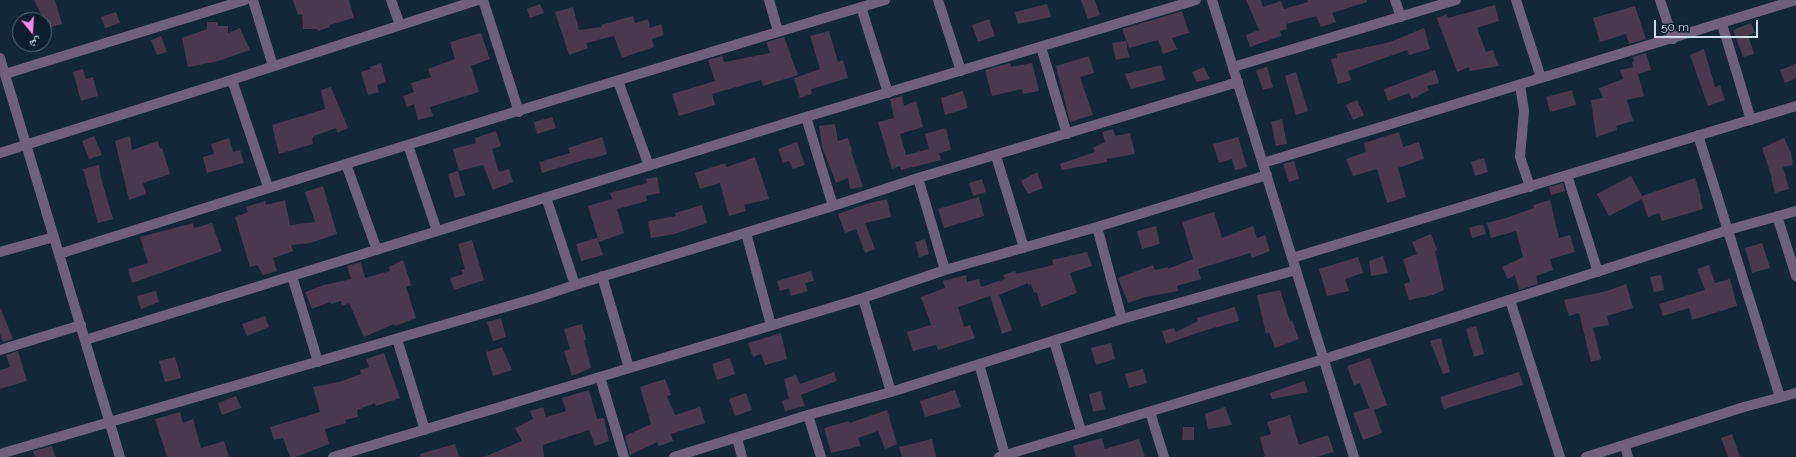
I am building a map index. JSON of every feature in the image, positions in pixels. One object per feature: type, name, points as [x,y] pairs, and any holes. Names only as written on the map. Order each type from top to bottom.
[{"type":"street","points":[[5,74],[245,0]]},
{"type":"street","points":[[253,0],[273,66]]},
{"type":"street","points":[[391,0],[400,25]]},
{"type":"street","points":[[0,153],[478,0]]},
{"type":"street","points":[[483,0],[519,112]]},
{"type":"street","points":[[769,0],[778,31]]},
{"type":"street","points":[[59,254],[268,187],[519,112],[778,31],[885,0]]},
{"type":"street","points":[[938,0],[961,71]]},
{"type":"street","points":[[85,340],[806,117],[1196,0]]},
{"type":"street","points":[[1212,0],[1354,457]]},
{"type":"street","points":[[1395,0],[1401,17]]},
{"type":"street","points":[[1233,67],[1456,0]]},
{"type":"street","points":[[1516,0],[1541,78]]},
{"type":"street","points":[[1660,0],[1672,39]]},
{"type":"street","points":[[1263,163],[1722,24],[1796,0]]},
{"type":"street","points":[[861,7],[888,93]]},
{"type":"street","points":[[1722,24],[1751,120]]},
{"type":"street","points":[[1041,47],[1067,134]]},
{"type":"street","points":[[0,58],[120,457]]},
{"type":"street","points":[[232,80],[268,187]]},
{"type":"street","points":[[618,81],[649,166]]},
{"type":"street","points":[[0,454],[110,421],[397,340],[833,206],[918,178],[996,156],[1238,82]]},
{"type":"street","points":[[1520,85],[1524,111],[1520,157],[1530,187]]},
{"type":"street","points":[[1292,258],[1796,106]]},
{"type":"street","points":[[806,117],[833,206]]},
{"type":"street","points":[[1698,135],[1780,397]]},
{"type":"street","points":[[408,145],[437,232]]},
{"type":"street","points":[[996,156],[1024,248]]},
{"type":"street","points":[[346,164],[377,250]]},
{"type":"street","points":[[340,456],[863,298],[945,270],[1097,227],[1267,175]]},
{"type":"street","points":[[1567,175],[1598,272]]},
{"type":"street","points":[[918,178],[945,270]]},
{"type":"street","points":[[546,197],[575,285]]},
{"type":"street","points":[[979,364],[1002,456],[1324,359],[1728,230],[1796,211]]},
{"type":"street","points":[[1777,216],[1796,276]]},
{"type":"street","points":[[1097,227],[1122,319]]},
{"type":"street","points":[[746,233],[771,325]]},
{"type":"street","points":[[0,252],[54,237]]},
{"type":"street","points":[[674,457],[808,415],[892,392],[1122,319],[1296,270]]},
{"type":"street","points":[[292,276],[318,362]]},
{"type":"street","points":[[602,276],[628,368]]},
{"type":"street","points":[[863,298],[892,392]]},
{"type":"street","points":[[1510,300],[1560,457]]},
{"type":"street","points":[[0,350],[81,325]]},
{"type":"street","points":[[397,340],[425,430]]},
{"type":"street","points":[[1054,340],[1081,431]]},
{"type":"street","points":[[600,377],[624,457]]},
{"type":"street","points":[[1586,457],[1625,446],[1744,407],[1796,393]]},
{"type":"street","points":[[1150,412],[1164,457]]},
{"type":"street","points":[[808,415],[821,457]]},
{"type":"street","points":[[736,438],[742,457]]},
{"type":"street","points":[[1625,446],[1628,457]]},
{"type":"building","points":[[34,0],[55,0],[62,24],[52,27],[52,12],[40,12]]},
{"type":"building","points":[[293,0],[349,0],[354,18],[329,25],[330,27],[318,31],[317,29],[303,29],[302,14],[298,15]]},
{"type":"building","points":[[1081,0],[1095,0],[1100,15],[1088,19]]},
{"type":"building","points":[[1246,0],[1261,0],[1263,7],[1281,1],[1284,9],[1308,2],[1307,0],[1367,0],[1367,2],[1332,13],[1336,22],[1321,27],[1316,16],[1286,24],[1287,29],[1280,31],[1281,36],[1250,47],[1246,35],[1259,30]]},
{"type":"building","points":[[540,4],[544,13],[530,18],[527,9]]},
{"type":"building","points":[[1047,4],[1051,17],[1018,24],[1015,12]]},
{"type":"building","points":[[1495,5],[1499,21],[1477,28],[1486,52],[1493,50],[1499,66],[1470,71],[1469,67],[1457,72],[1437,18],[1447,14],[1448,18]]},
{"type":"building","points":[[1635,6],[1646,39],[1629,44],[1626,34],[1600,42],[1593,18]]},
{"type":"building","points":[[573,7],[579,30],[602,27],[601,25],[633,16],[635,23],[648,19],[650,28],[661,24],[664,35],[652,39],[654,47],[622,58],[614,36],[586,43],[588,48],[569,55],[555,12]]},
{"type":"building","points":[[1182,11],[1189,33],[1172,38],[1177,49],[1163,54],[1158,40],[1129,48],[1122,29]]},
{"type":"building","points":[[116,12],[120,23],[105,28],[101,17]]},
{"type":"building","points":[[989,19],[995,36],[978,42],[972,25]]},
{"type":"building","points":[[207,22],[218,22],[218,26],[228,26],[228,33],[240,28],[250,50],[218,61],[188,67],[182,38],[207,29]]},
{"type":"building","points":[[1751,23],[1755,33],[1748,35],[1754,54],[1743,57],[1733,30]]},
{"type":"building","points":[[1424,28],[1430,49],[1409,55],[1407,50],[1348,71],[1351,80],[1338,84],[1331,59],[1337,58],[1336,54],[1390,42]]},
{"type":"building","points":[[829,31],[838,62],[843,60],[848,78],[811,89],[812,94],[800,98],[794,78],[820,69],[810,36]]},
{"type":"building","points":[[481,33],[490,59],[471,66],[479,92],[430,107],[433,116],[418,120],[414,104],[407,107],[403,96],[414,92],[411,83],[431,77],[428,69],[455,59],[450,42]]},
{"type":"building","points":[[161,36],[167,52],[157,55],[151,40]]},
{"type":"building","points":[[784,37],[798,75],[763,86],[761,80],[712,94],[715,105],[679,116],[672,94],[715,81],[708,60],[722,56],[724,62],[770,53],[766,42]]},
{"type":"building","points":[[1126,41],[1129,57],[1116,60],[1112,43]]},
{"type":"building","points":[[1704,49],[1715,87],[1720,85],[1725,100],[1708,106],[1690,55]]},
{"type":"building","points":[[1646,53],[1651,70],[1638,74],[1644,96],[1627,100],[1633,121],[1616,126],[1617,130],[1596,137],[1591,100],[1603,98],[1599,88],[1623,79],[1620,70],[1633,67],[1633,57]]},
{"type":"building","points":[[1089,56],[1094,73],[1080,77],[1093,115],[1070,122],[1056,66]]},
{"type":"building","points":[[381,63],[386,82],[377,85],[379,92],[368,95],[361,72],[371,69],[370,67]]},
{"type":"building","points":[[1010,63],[1011,67],[1032,63],[1039,91],[1023,94],[1022,89],[992,96],[985,70]]},
{"type":"building","points":[[1796,64],[1796,78],[1785,83],[1780,70]]},
{"type":"building","points":[[1161,65],[1165,80],[1131,89],[1125,74]]},
{"type":"building","points":[[1204,67],[1210,79],[1197,82],[1192,72]]},
{"type":"building","points":[[1267,67],[1273,87],[1263,90],[1256,70]]},
{"type":"building","points":[[83,69],[86,79],[93,77],[98,96],[81,101],[73,72]]},
{"type":"building","points":[[1435,70],[1439,83],[1427,86],[1429,90],[1412,99],[1409,93],[1388,101],[1384,89]]},
{"type":"building","points":[[1296,72],[1308,111],[1296,115],[1285,76]]},
{"type":"building","points":[[331,87],[348,128],[337,133],[336,128],[314,136],[312,139],[313,144],[279,154],[272,125],[325,109],[321,90]]},
{"type":"building","points":[[1572,90],[1576,105],[1550,112],[1546,97]]},
{"type":"building","points":[[963,91],[968,108],[945,115],[941,98]]},
{"type":"building","points":[[902,96],[904,106],[916,101],[923,127],[900,134],[906,155],[929,149],[925,134],[946,128],[951,150],[939,153],[941,160],[901,170],[900,166],[892,169],[878,122],[894,118],[890,99]]},
{"type":"building","points":[[1357,100],[1364,115],[1353,120],[1346,105]]},
{"type":"building","points":[[552,117],[556,128],[537,134],[534,122]]},
{"type":"building","points":[[1282,119],[1287,144],[1276,146],[1271,122]]},
{"type":"building","points":[[835,124],[838,141],[848,138],[863,187],[850,189],[848,178],[836,183],[822,147],[819,126]]},
{"type":"building","points":[[1113,129],[1115,136],[1130,133],[1135,154],[1107,159],[1107,162],[1062,170],[1060,164],[1095,152],[1093,148],[1105,142],[1102,132]]},
{"type":"building","points":[[496,131],[501,146],[492,149],[499,172],[509,169],[513,182],[493,190],[483,165],[459,171],[453,149],[476,143],[475,138]]},
{"type":"building","points":[[1399,132],[1403,147],[1419,142],[1424,159],[1398,168],[1406,197],[1387,203],[1377,169],[1353,176],[1346,159],[1366,152],[1364,143]]},
{"type":"building","points":[[94,136],[102,155],[89,159],[82,141]]},
{"type":"building","points":[[130,136],[132,150],[158,141],[160,149],[162,148],[170,174],[143,183],[146,194],[129,200],[115,141]]},
{"type":"building","points":[[602,137],[607,154],[542,173],[539,162],[570,153],[568,148]]},
{"type":"building","points":[[1238,137],[1247,167],[1235,170],[1232,159],[1219,163],[1213,144]]},
{"type":"building","points":[[229,138],[233,152],[240,150],[244,163],[207,173],[203,157],[214,154],[211,144]]},
{"type":"building","points":[[1784,138],[1791,153],[1793,165],[1783,167],[1789,189],[1775,193],[1772,178],[1762,148]]},
{"type":"building","points":[[797,142],[805,165],[793,169],[789,161],[783,163],[778,149]]},
{"type":"building","points":[[755,157],[769,199],[744,205],[746,211],[729,216],[720,183],[700,189],[695,173],[725,163],[727,167]]},
{"type":"building","points":[[1484,158],[1488,172],[1475,176],[1471,162]]},
{"type":"building","points":[[1294,161],[1299,179],[1289,182],[1283,164]]},
{"type":"building","points":[[99,165],[101,178],[113,219],[98,223],[83,169]]},
{"type":"building","points":[[458,171],[465,195],[455,198],[448,174]]},
{"type":"building","points":[[1037,172],[1043,188],[1028,194],[1021,181]]},
{"type":"building","points":[[1631,176],[1642,196],[1695,178],[1703,209],[1662,221],[1659,213],[1648,217],[1642,199],[1609,216],[1597,194]]},
{"type":"building","points":[[657,177],[660,193],[646,196],[647,201],[617,209],[624,233],[599,242],[588,206],[612,199],[610,193],[647,183],[646,179]]},
{"type":"building","points":[[982,179],[986,192],[973,196],[969,183]]},
{"type":"building","points":[[1563,183],[1565,191],[1551,195],[1549,187]]},
{"type":"building","points":[[323,186],[337,234],[310,243],[291,245],[293,251],[273,258],[277,271],[263,275],[257,265],[250,267],[235,217],[248,212],[246,207],[265,201],[266,205],[285,200],[290,225],[315,222],[305,192]]},
{"type":"building","points":[[979,197],[984,216],[944,228],[938,209]]},
{"type":"building","points":[[887,199],[891,217],[865,223],[875,249],[865,253],[856,229],[845,233],[838,214],[866,204]]},
{"type":"building","points":[[1550,200],[1559,238],[1570,235],[1575,252],[1550,259],[1553,270],[1536,276],[1538,284],[1519,290],[1515,275],[1508,279],[1502,267],[1523,257],[1516,231],[1491,238],[1487,223],[1534,208],[1533,205]]},
{"type":"building","points":[[702,205],[707,223],[674,234],[651,238],[648,221],[676,216],[675,213]]},
{"type":"building","points":[[1214,212],[1222,238],[1253,226],[1257,238],[1265,235],[1270,251],[1252,258],[1250,253],[1198,269],[1201,279],[1177,286],[1178,291],[1145,297],[1128,303],[1118,278],[1153,265],[1155,270],[1168,267],[1168,269],[1193,259],[1182,222]]},
{"type":"building","points":[[193,223],[194,228],[212,223],[222,251],[132,283],[128,269],[148,263],[140,237]]},
{"type":"building","points":[[1483,224],[1486,234],[1472,238],[1469,228]]},
{"type":"building","points":[[1156,226],[1160,244],[1142,249],[1137,231]]},
{"type":"building","points":[[1431,234],[1437,250],[1435,251],[1444,290],[1433,295],[1409,300],[1404,284],[1410,282],[1403,259],[1417,254],[1412,242]]},
{"type":"building","points":[[597,238],[603,255],[581,261],[576,244]]},
{"type":"building","points":[[925,239],[929,254],[919,257],[915,242]]},
{"type":"building","points":[[472,240],[484,280],[454,290],[450,278],[463,274],[461,270],[465,269],[458,244]]},
{"type":"building","points":[[1762,243],[1770,268],[1752,273],[1745,248]]},
{"type":"building","points":[[1087,252],[1092,266],[1070,273],[1077,293],[1041,307],[1037,292],[1034,293],[1031,284],[1028,285],[1028,283],[999,295],[1012,330],[1002,334],[990,296],[958,307],[964,327],[970,325],[975,338],[938,350],[936,345],[913,351],[907,332],[931,325],[921,297],[945,288],[943,281],[966,275],[967,282],[979,279],[981,287],[1005,279],[1003,275],[1015,271],[1016,274],[1053,265],[1052,260]]},
{"type":"building","points":[[1383,256],[1388,273],[1371,276],[1369,261]]},
{"type":"building","points":[[1358,257],[1363,273],[1345,279],[1349,291],[1327,296],[1319,269]]},
{"type":"building","points":[[403,260],[411,285],[406,287],[416,318],[395,326],[394,324],[364,337],[349,303],[342,306],[341,301],[331,304],[330,302],[312,309],[305,292],[324,285],[351,279],[347,266],[361,262],[365,278],[390,271],[389,267]]},
{"type":"building","points":[[1709,265],[1715,283],[1730,279],[1737,306],[1692,320],[1689,308],[1663,316],[1659,304],[1705,290],[1697,269]]},
{"type":"building","points":[[811,271],[814,281],[805,283],[808,291],[791,296],[789,288],[780,291],[777,281]]},
{"type":"building","points":[[1661,275],[1664,290],[1654,292],[1650,277]]},
{"type":"building","points":[[1626,284],[1633,308],[1607,316],[1609,325],[1593,328],[1601,359],[1591,362],[1579,313],[1569,316],[1564,300],[1607,291]]},
{"type":"building","points":[[1280,290],[1290,321],[1292,320],[1299,339],[1275,348],[1269,332],[1266,334],[1257,295]]},
{"type":"building","points":[[156,291],[159,302],[141,309],[137,296]]},
{"type":"building","points":[[1235,307],[1239,321],[1206,330],[1166,344],[1162,331],[1174,328],[1176,332],[1198,321],[1197,318]]},
{"type":"building","points":[[0,309],[13,339],[3,342],[0,334]]},
{"type":"building","points":[[265,316],[269,327],[247,336],[242,324]]},
{"type":"building","points":[[501,318],[506,337],[493,341],[487,322]]},
{"type":"building","points":[[582,324],[586,340],[584,340],[591,368],[572,376],[564,351],[570,349],[564,329]]},
{"type":"building","points":[[1476,326],[1484,354],[1474,357],[1466,329]]},
{"type":"building","points":[[781,333],[787,359],[765,365],[761,354],[753,357],[748,343]]},
{"type":"building","points":[[1441,338],[1450,372],[1443,374],[1430,341]]},
{"type":"building","points":[[1111,343],[1115,359],[1096,365],[1091,348]]},
{"type":"building","points":[[502,347],[512,370],[493,376],[486,352]]},
{"type":"building","points":[[18,351],[27,381],[0,389],[0,370],[10,367],[6,355]]},
{"type":"building","points":[[384,353],[400,398],[376,406],[375,403],[357,410],[358,417],[345,420],[346,423],[325,429],[329,444],[296,457],[290,457],[283,438],[274,440],[270,427],[320,412],[313,387],[339,382],[361,374],[360,370],[369,367],[366,359]]},
{"type":"building","points":[[175,357],[181,378],[165,382],[159,361]]},
{"type":"building","points":[[730,358],[735,374],[717,380],[712,364]]},
{"type":"building","points":[[1370,358],[1387,405],[1374,410],[1382,433],[1363,440],[1353,413],[1369,408],[1360,383],[1354,385],[1347,366]]},
{"type":"building","points":[[1143,369],[1147,383],[1129,388],[1125,374]]},
{"type":"building","points":[[834,372],[837,381],[801,395],[805,406],[785,411],[782,401],[789,399],[784,379],[796,375],[800,384]]},
{"type":"building","points":[[1519,372],[1523,385],[1444,409],[1440,397]]},
{"type":"building","points":[[665,379],[671,395],[667,396],[675,415],[700,407],[705,423],[671,434],[673,441],[659,446],[657,442],[630,455],[625,436],[651,424],[640,387]]},
{"type":"building","points":[[1304,381],[1308,392],[1272,399],[1270,393]]},
{"type":"building","points":[[589,390],[597,419],[604,418],[609,441],[595,446],[589,430],[543,445],[544,457],[484,457],[522,441],[515,428],[533,419],[530,411],[543,407],[546,417],[566,411],[562,398]]},
{"type":"building","points":[[955,390],[961,407],[925,417],[920,401]]},
{"type":"building","points":[[1101,391],[1105,409],[1093,412],[1089,394]]},
{"type":"building","points":[[746,393],[752,410],[735,416],[729,399]]},
{"type":"building","points":[[236,396],[241,408],[222,415],[218,403]]},
{"type":"building","points":[[1225,407],[1232,425],[1208,429],[1205,414]]},
{"type":"building","points":[[887,410],[897,444],[885,449],[878,431],[858,438],[861,446],[831,453],[824,428],[849,421],[850,423]]},
{"type":"building","points":[[180,412],[183,423],[193,419],[201,448],[224,441],[229,457],[167,457],[155,419]]},
{"type":"building","points":[[1290,415],[1299,445],[1328,435],[1334,452],[1316,457],[1265,457],[1260,437],[1271,434],[1267,422]]},
{"type":"building","points":[[1183,427],[1194,427],[1194,440],[1182,440]]},
{"type":"building","points":[[1732,434],[1740,457],[1728,457],[1721,438]]},
{"type":"building","points":[[1102,438],[1105,449],[1139,439],[1145,457],[1076,457],[1073,446]]},
{"type":"building","points":[[932,439],[936,457],[902,457],[899,447]]},
{"type":"building","points":[[455,444],[459,457],[420,457],[420,454]]},
{"type":"building","points":[[52,446],[55,457],[35,457],[33,451]]}]
